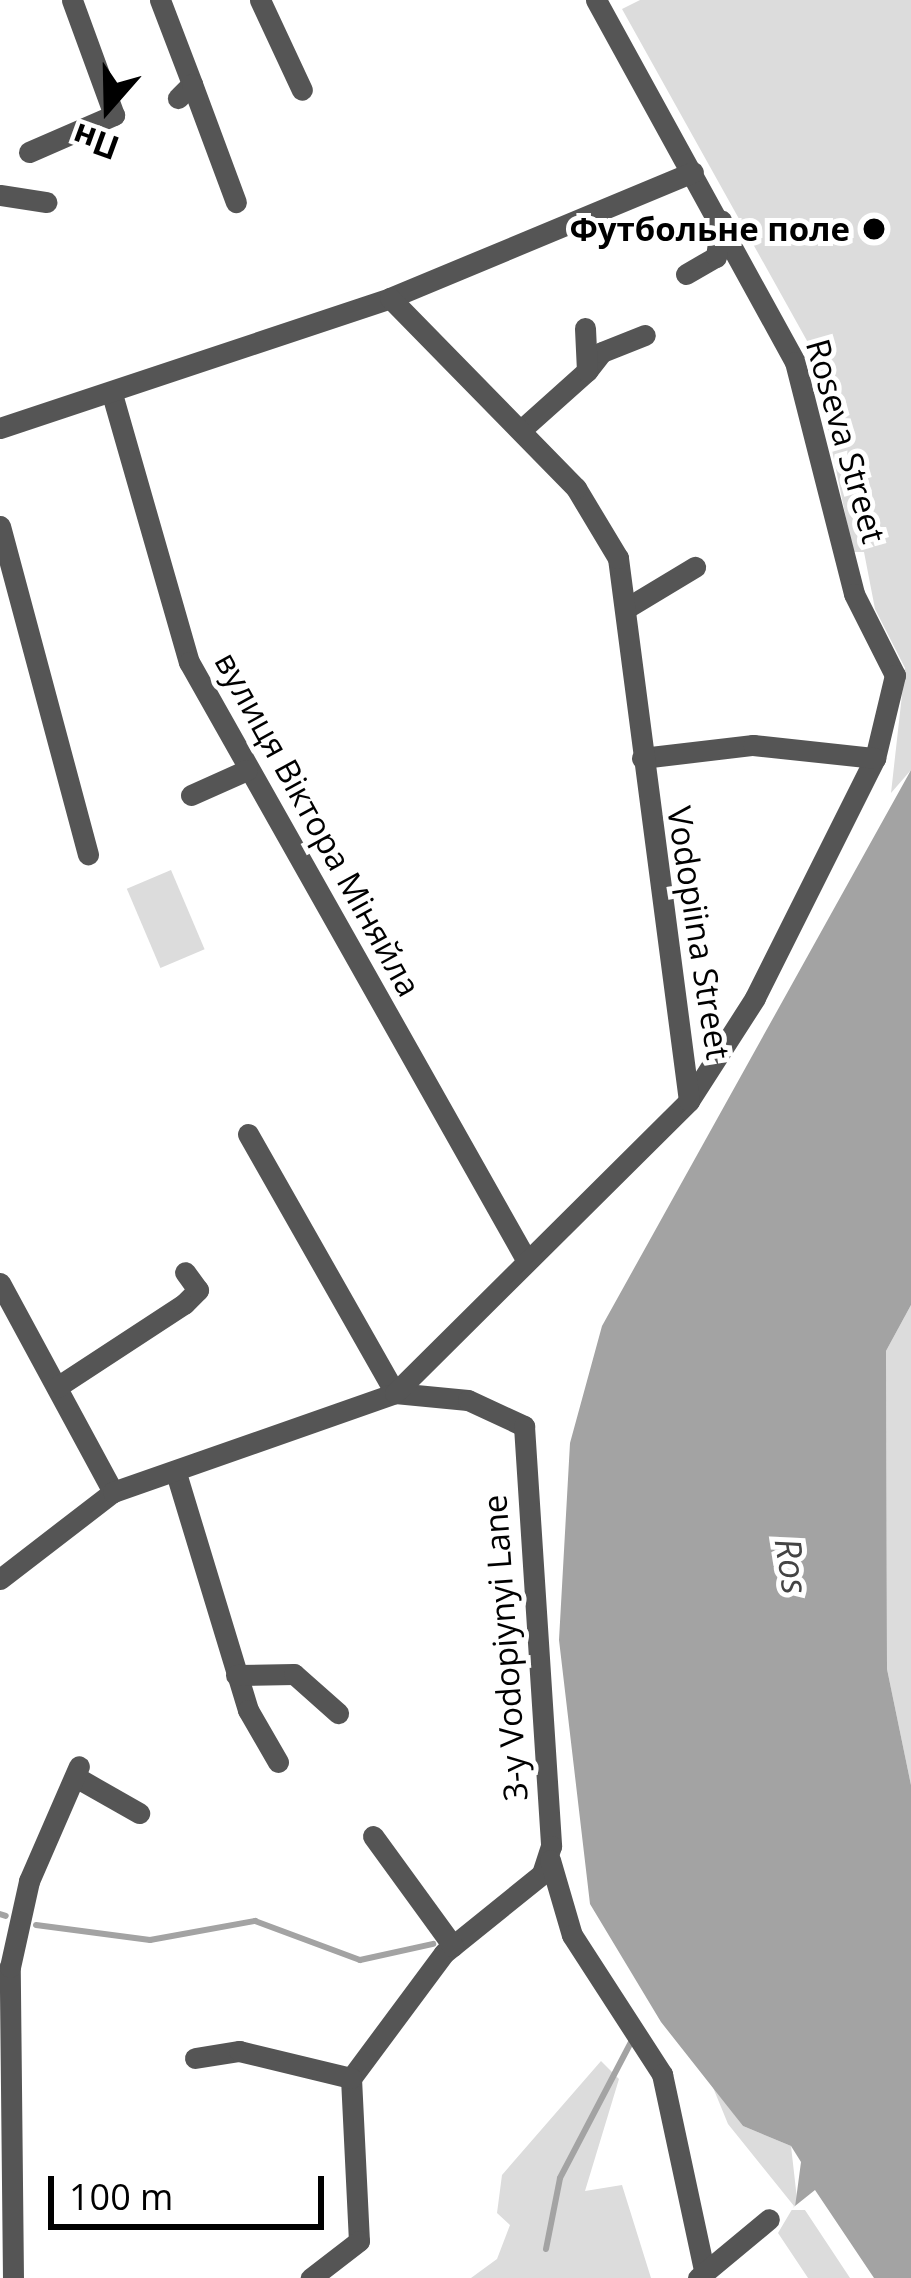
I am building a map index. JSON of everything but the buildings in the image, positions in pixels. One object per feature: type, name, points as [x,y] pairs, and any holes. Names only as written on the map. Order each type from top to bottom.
[{"type":"street","points":[[29,152],[114,115],[72,0]]},
{"type":"street","points":[[160,0],[185,91],[236,202]]},
{"type":"street","points":[[260,0],[302,90]]},
{"type":"street","name":"Roseva Street","points":[[596,0],[721,219],[795,362],[854,594],[896,674],[875,758],[755,998],[689,1101]]},
{"type":"street","points":[[0,428],[390,298],[693,172]]},
{"type":"street","points":[[0,195],[46,202]]},
{"type":"street","points":[[686,274],[716,257],[721,219]]},
{"type":"street","name":"Vodopiina Street","points":[[0,1579],[113,1492],[395,1393],[689,1101],[642,758],[630,606],[602,521],[521,430],[390,298]]},
{"type":"street","points":[[585,328],[587,371]]},
{"type":"street","points":[[521,430],[587,371],[645,334]]},
{"type":"street","name":"вулиця Віктора Міняйла","points":[[112,394],[189,662],[527,1262]]},
{"type":"street","points":[[0,526],[88,854]]},
{"type":"street","points":[[630,606],[695,567]]},
{"type":"street","points":[[642,758],[753,745],[875,758]]},
{"type":"street","points":[[191,794],[247,770]]},
{"type":"street","points":[[248,1134],[395,1393]]},
{"type":"street","points":[[57,1388],[184,1304],[198,1290],[185,1272]]},
{"type":"street","points":[[0,1283],[113,1492]]},
{"type":"street","name":"3-y Vodopiynyi Lane","points":[[395,1393],[468,1400],[524,1426],[550,1860]]},
{"type":"street","points":[[176,1473],[236,1675],[278,1762]]},
{"type":"street","points":[[236,1675],[294,1673],[338,1713]]},
{"type":"street","points":[[13,2278],[5,2095],[10,1967],[28,1881],[80,1773],[139,1813]]},
{"type":"street","points":[[373,1835],[449,1949]]},
{"type":"street","points":[[311,2278],[359,2241],[351,2078],[449,1949],[550,1860]]},
{"type":"street","points":[[550,1860],[561,1915],[662,2074],[701,2274],[769,2219]]},
{"type":"street","points":[[195,2059],[239,2051],[351,2078]]},
{"type":"shaded area","points":[[640,0],[911,0],[911,770],[891,793],[905,668],[875,609],[864,552],[853,552],[811,348],[622,9]]},
{"type":"shaded area","points":[[171,870],[205,949],[160,968],[127,889]]},
{"type":"shaded area","points":[[911,1305],[911,1785],[887,1669],[886,1351]]},
{"type":"shaded area","points":[[601,2061],[619,2079],[585,2191],[622,2185],[651,2278],[471,2278],[497,2259],[510,2225],[497,2213],[502,2175]]},
{"type":"shaded area","points":[[712,2085],[743,2126],[791,2146],[797,2199],[857,2278],[808,2278],[778,2233],[794,2206],[728,2124]]},
{"type":"water","name":"Ros","points":[[911,770],[911,1305],[886,1351],[887,1669],[911,1785],[911,2278],[857,2278],[807,2203],[795,2207],[801,2162],[791,2146],[743,2126],[661,2022],[590,1904],[559,1640],[570,1443],[602,1326]]},
{"type":"pier","points":[[815,2190],[874,2278],[850,2278],[805,2210],[790,2210]]},
{"type":"waterway","points":[[0,1914],[6,1916]]},
{"type":"waterway","points":[[36,1925],[150,1940],[255,1921],[360,1960],[433,1944]]},
{"type":"waterway","points":[[546,2249],[560,2178],[632,2040]]},
{"type":"place","name":"Футбольне поле","points":[[874,229]]}]
